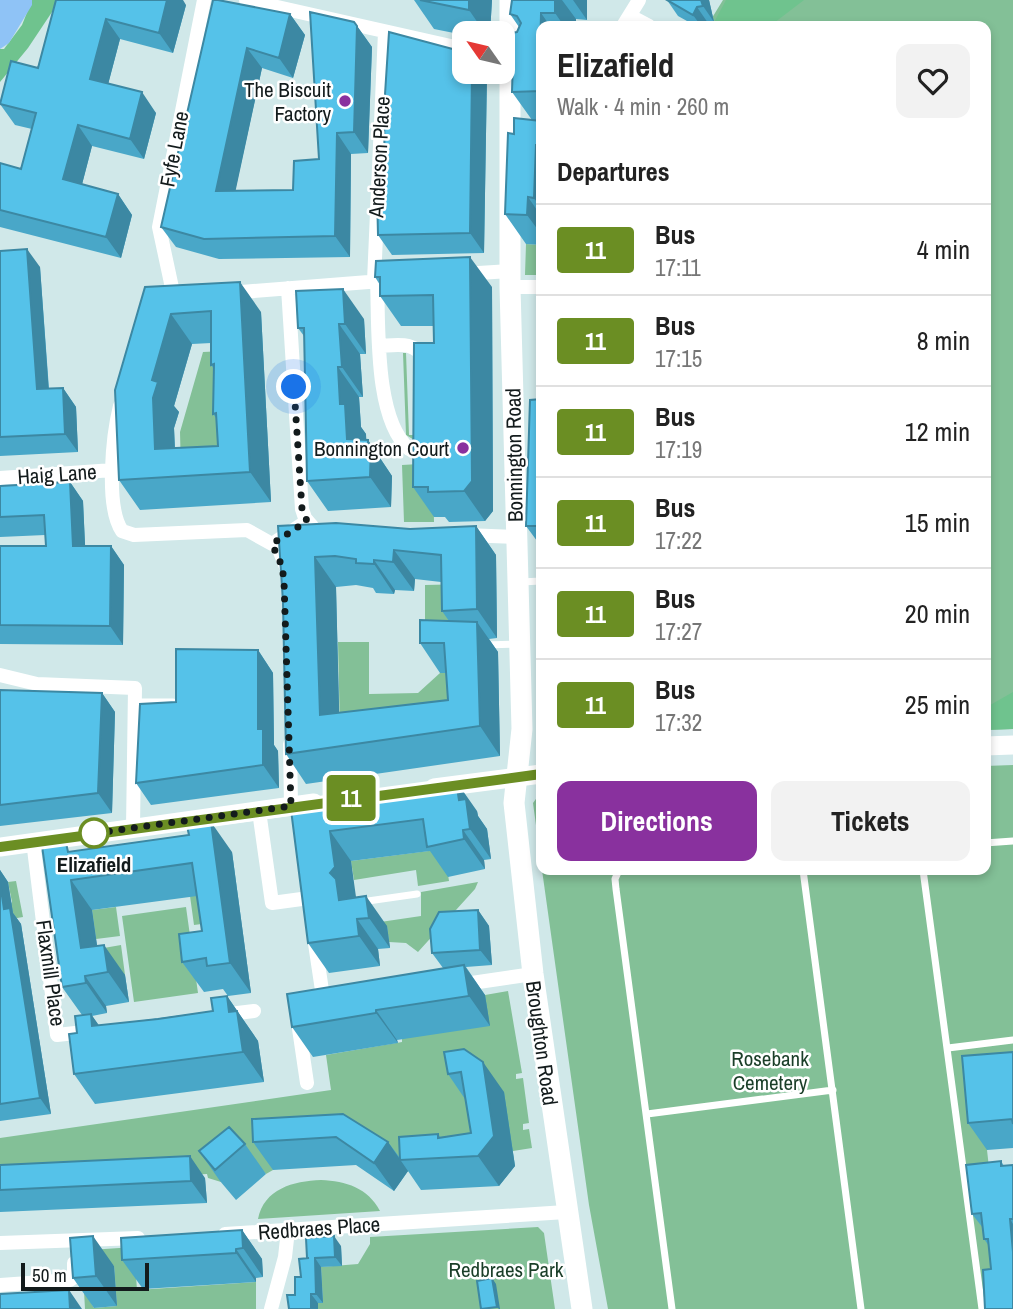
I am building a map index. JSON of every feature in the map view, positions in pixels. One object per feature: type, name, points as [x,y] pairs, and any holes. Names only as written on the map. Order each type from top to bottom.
[{"type":"main road","name":"Bonnington Road","points":[[510,0],[510,21]]},
{"type":"main road","name":"Bonnington Road","points":[[509,84],[510,279],[522,729],[516,776]]},
{"type":"main road","name":"Broughton Road","points":[[516,776],[514,803],[533,974],[582,1309]]},
{"type":"street","name":"Fyfe Lane","points":[[171,299],[159,227],[204,0]]},
{"type":"street","points":[[246,0],[452,46]]},
{"type":"street","points":[[626,21],[639,0]]},
{"type":"street","name":"Anderson Place","points":[[385,32],[375,281],[380,346],[390,418],[406,447],[420,450],[425,439],[425,423]]},
{"type":"street","points":[[508,133],[530,133]]},
{"type":"street","points":[[442,276],[510,279],[536,286]]},
{"type":"street","points":[[211,294],[403,279]]},
{"type":"street","points":[[288,288],[302,509],[307,521],[324,530]]},
{"type":"street","points":[[380,346],[413,347],[425,360],[425,373]]},
{"type":"street","points":[[126,388],[112,444],[115,510],[122,531],[134,535],[247,530],[272,544],[307,521]]},
{"type":"street","name":"Haig Lane","points":[[0,478],[113,470]]},
{"type":"street","points":[[454,534],[516,537]]},
{"type":"street","points":[[0,675],[37,684],[135,688],[132,828]]},
{"type":"street","points":[[289,725],[291,806]]},
{"type":"street","points":[[991,746],[1013,745]]},
{"type":"street","points":[[411,790],[536,774]]},
{"type":"street","points":[[0,846],[331,801]]},
{"type":"street","points":[[259,811],[272,903],[312,900],[307,1083]]},
{"type":"street","name":"Flaxmill Place","points":[[33,841],[57,1035],[109,1029]]},
{"type":"street","points":[[436,988],[533,974]]},
{"type":"street","points":[[309,999],[349,993]]},
{"type":"street","points":[[204,1017],[254,1011]]},
{"type":"street","name":"Redbraes Place","points":[[214,1234],[566,1212]]},
{"type":"street","points":[[271,1309],[285,1257],[288,1230]]},
{"type":"street","points":[[0,1244],[158,1237]]},
{"type":"street","points":[[0,1285],[72,1280],[75,1275],[73,1240]]},
{"type":"lane","points":[[272,544],[282,566],[284,581]]},
{"type":"lane","points":[[517,582],[536,581]]},
{"type":"lane","points":[[480,645],[519,645]]},
{"type":"lane","points":[[135,702],[174,702]]},
{"type":"lane","points":[[991,843],[1013,841]]},
{"type":"lane","points":[[616,875],[616,889],[672,1309]]},
{"type":"lane","points":[[804,875],[861,1309]]},
{"type":"lane","points":[[924,875],[982,1309]]},
{"type":"lane","points":[[357,903],[417,894]]},
{"type":"lane","points":[[948,1048],[1013,1040]]},
{"type":"lane","points":[[647,1114],[833,1090]]},
{"type":"green space","points":[[32,0],[60,0],[28,48],[0,82],[0,49],[4,49],[22,25]]},
{"type":"green space","points":[[723,0],[1013,0],[1013,729],[991,730],[991,21],[710,21]]},
{"type":"green space","points":[[726,0],[804,0],[777,21],[715,21]]},
{"type":"green space","points":[[526,244],[536,245],[536,275],[525,275]]},
{"type":"green space","points":[[224,351],[230,475],[181,472],[180,432],[203,352]]},
{"type":"green space","points":[[403,353],[406,353],[409,435],[419,435],[416,441],[406,435]]},
{"type":"green space","points":[[433,454],[434,522],[404,522],[402,465],[419,464]]},
{"type":"green space","points":[[469,584],[463,649],[425,649],[425,585]]},
{"type":"green space","points":[[338,642],[369,642],[369,694],[418,693],[440,673],[466,672],[466,698],[340,731]]},
{"type":"green space","points":[[1013,692],[1013,729],[991,730],[991,705]]},
{"type":"green space","name":"Rosebank Cemetery","points":[[1013,765],[1013,1080],[987,1150],[1005,1309],[608,1309],[589,1205],[543,875],[991,875],[991,766]]},
{"type":"green space","points":[[536,799],[536,825],[533,803]]},
{"type":"green space","points":[[444,849],[449,881],[418,886],[416,870],[354,880],[351,861]]},
{"type":"green space","points":[[16,881],[23,917],[0,921],[12,902],[8,882]]},
{"type":"green space","points":[[478,882],[475,889],[418,952],[406,943],[389,942],[387,927],[360,925],[421,916],[421,892]]},
{"type":"green space","points":[[213,893],[217,922],[194,925],[190,896]]},
{"type":"green space","points":[[116,907],[120,936],[96,939],[92,910]]},
{"type":"green space","points":[[186,907],[198,993],[134,1002],[122,916]]},
{"type":"green space","points":[[121,945],[125,975],[102,978],[98,949]]},
{"type":"green space","points":[[508,991],[522,1073],[516,1074],[516,1079],[523,1078],[529,1123],[523,1124],[523,1130],[529,1129],[532,1148],[513,1151],[486,1129],[407,1172],[394,1163],[272,1147],[273,1170],[266,1174],[250,1157],[221,1182],[208,1178],[207,1174],[0,1184],[0,1138],[331,1090],[326,1055],[402,1042],[402,1039],[485,995]]},
{"type":"green space","points":[[300,1182],[339,1182],[363,1191],[380,1211],[258,1219],[266,1200],[281,1189]]},
{"type":"green space","name":"Redbraes Park","points":[[538,1227],[544,1233],[555,1309],[318,1309],[318,1303],[323,1303],[321,1267],[358,1264],[370,1244],[370,1237]]},
{"type":"green space","points":[[134,1247],[137,1290],[256,1282],[256,1309],[85,1309],[84,1291],[94,1308],[117,1306],[114,1266],[90,1250]]},
{"type":"water","points":[[0,0],[32,0],[32,5],[9,43],[0,49]]},
{"type":"building","points":[[56,0],[167,0],[159,33],[106,19],[90,79],[142,92],[130,139],[78,125],[63,179],[118,194],[106,237],[0,210],[0,163],[21,169],[36,113],[0,104],[11,61],[38,68]]},
{"type":"building","points":[[213,0],[290,14],[279,58],[247,48],[216,191],[293,190],[294,161],[319,159],[310,12],[354,22],[357,26],[354,132],[337,133],[335,236],[204,239],[161,227]]},
{"type":"building","points":[[420,0],[469,0],[469,10]]},
{"type":"building","points":[[512,0],[555,0],[555,13],[541,13],[541,21],[536,21],[536,91],[512,92],[512,84],[515,84],[515,32],[521,23],[517,16],[510,14]]},
{"type":"building","points":[[667,0],[701,0],[703,6],[697,7],[693,15]]},
{"type":"building","points":[[389,32],[452,49],[452,84],[472,84],[470,233],[378,235],[377,193],[385,194],[384,110]]},
{"type":"building","points":[[514,118],[536,120],[534,198],[528,197],[527,215],[505,214],[508,133],[514,134]]},
{"type":"building","points":[[27,249],[37,389],[63,388],[65,434],[0,437],[0,251]]},
{"type":"building","points":[[470,257],[472,481],[464,491],[428,492],[428,487],[413,487],[414,343],[434,343],[433,295],[380,296],[380,277],[375,277],[376,261]]},
{"type":"building","points":[[240,282],[250,472],[119,480],[115,390],[145,287]],"holes":[[[211,311],[211,365],[214,364],[213,414],[216,413],[218,446],[155,449],[153,398],[158,382],[152,380],[171,314]]]},
{"type":"building","points":[[343,289],[345,324],[339,324],[342,367],[338,367],[340,404],[345,404],[347,439],[368,440],[368,447],[371,446],[370,477],[307,481],[304,328],[298,328],[296,291]]},
{"type":"building","points":[[536,399],[536,526],[526,526],[530,400]]},
{"type":"building","points":[[70,482],[73,546],[111,546],[110,626],[0,625],[0,546],[46,546],[44,515],[0,517],[0,486]]},
{"type":"building","points":[[336,523],[410,529],[476,526],[477,609],[442,611],[441,555],[394,550],[393,562],[374,560],[374,564],[356,563],[356,559],[335,556],[315,557],[320,715],[448,700],[444,643],[420,643],[420,620],[477,622],[480,726],[286,754],[283,602],[278,526]]},
{"type":"building","points":[[176,649],[258,650],[258,729],[263,729],[263,765],[136,783],[140,704],[176,702]]},
{"type":"building","points":[[0,690],[102,693],[98,793],[0,805]]},
{"type":"building","points":[[456,781],[459,800],[466,799],[470,829],[463,830],[464,839],[427,847],[423,819],[330,831],[335,867],[330,873],[336,879],[339,900],[366,896],[369,918],[357,919],[359,936],[308,943],[290,802]]},
{"type":"building","points":[[211,822],[230,963],[207,966],[206,958],[182,962],[179,934],[202,931],[192,863],[71,880],[81,948],[104,945],[108,972],[85,976],[86,983],[62,987],[42,846],[66,843],[68,852],[189,835],[187,826]]},
{"type":"building","points":[[0,883],[4,909],[10,908],[40,1098],[0,1104]]},
{"type":"building","points":[[478,910],[480,950],[432,953],[430,929],[439,912]]},
{"type":"building","points":[[464,965],[469,996],[376,1010],[376,1013],[292,1027],[287,994]]},
{"type":"building","points":[[227,996],[229,1012],[237,1011],[243,1052],[74,1074],[69,1034],[77,1033],[75,1016],[91,1014],[92,1026],[158,1019],[213,1011],[211,998]]},
{"type":"building","points":[[464,1049],[483,1062],[494,1136],[478,1156],[400,1160],[399,1137],[438,1134],[438,1138],[471,1133],[461,1072],[448,1074],[444,1052]]},
{"type":"building","points":[[1013,1052],[1013,1124],[1012,1119],[968,1123],[962,1056]]},
{"type":"building","points":[[343,1114],[388,1142],[374,1163],[336,1137],[253,1142],[252,1119]]},
{"type":"building","points":[[229,1127],[245,1144],[215,1170],[199,1151]]},
{"type":"building","points":[[190,1156],[191,1181],[0,1190],[0,1165]]},
{"type":"building","points":[[1001,1161],[1001,1166],[1013,1165],[1013,1219],[1010,1219],[1013,1309],[985,1309],[983,1270],[991,1269],[988,1239],[984,1239],[981,1213],[972,1214],[966,1165]]},
{"type":"building","points":[[242,1230],[243,1248],[236,1249],[236,1253],[122,1260],[121,1238]]},
{"type":"building","points":[[93,1236],[96,1276],[73,1278],[70,1238]]},
{"type":"building","points":[[334,1236],[335,1257],[315,1258],[316,1294],[311,1294],[311,1309],[289,1309],[287,1295],[295,1295],[295,1277],[301,1277],[299,1259],[309,1258],[306,1238]]},
{"type":"building","points":[[492,1278],[497,1307],[481,1309],[477,1281]]},
{"type":"building","points":[[69,1290],[70,1309],[0,1309],[0,1294]]},
{"type":"bus line","name":"11","points":[[0,847],[536,774]]},
{"type":"place","name":"The Biscuit Factory","points":[[345,101]]},
{"type":"place","name":"Bonnington Court","points":[[463,448]]},
{"type":"place","name":"Elizafield","points":[[94,833]]},
{"type":"route","points":[[94,833],[83,835],[291,806],[284,581],[277,550],[272,544],[307,521],[302,509],[294,387]]}]
